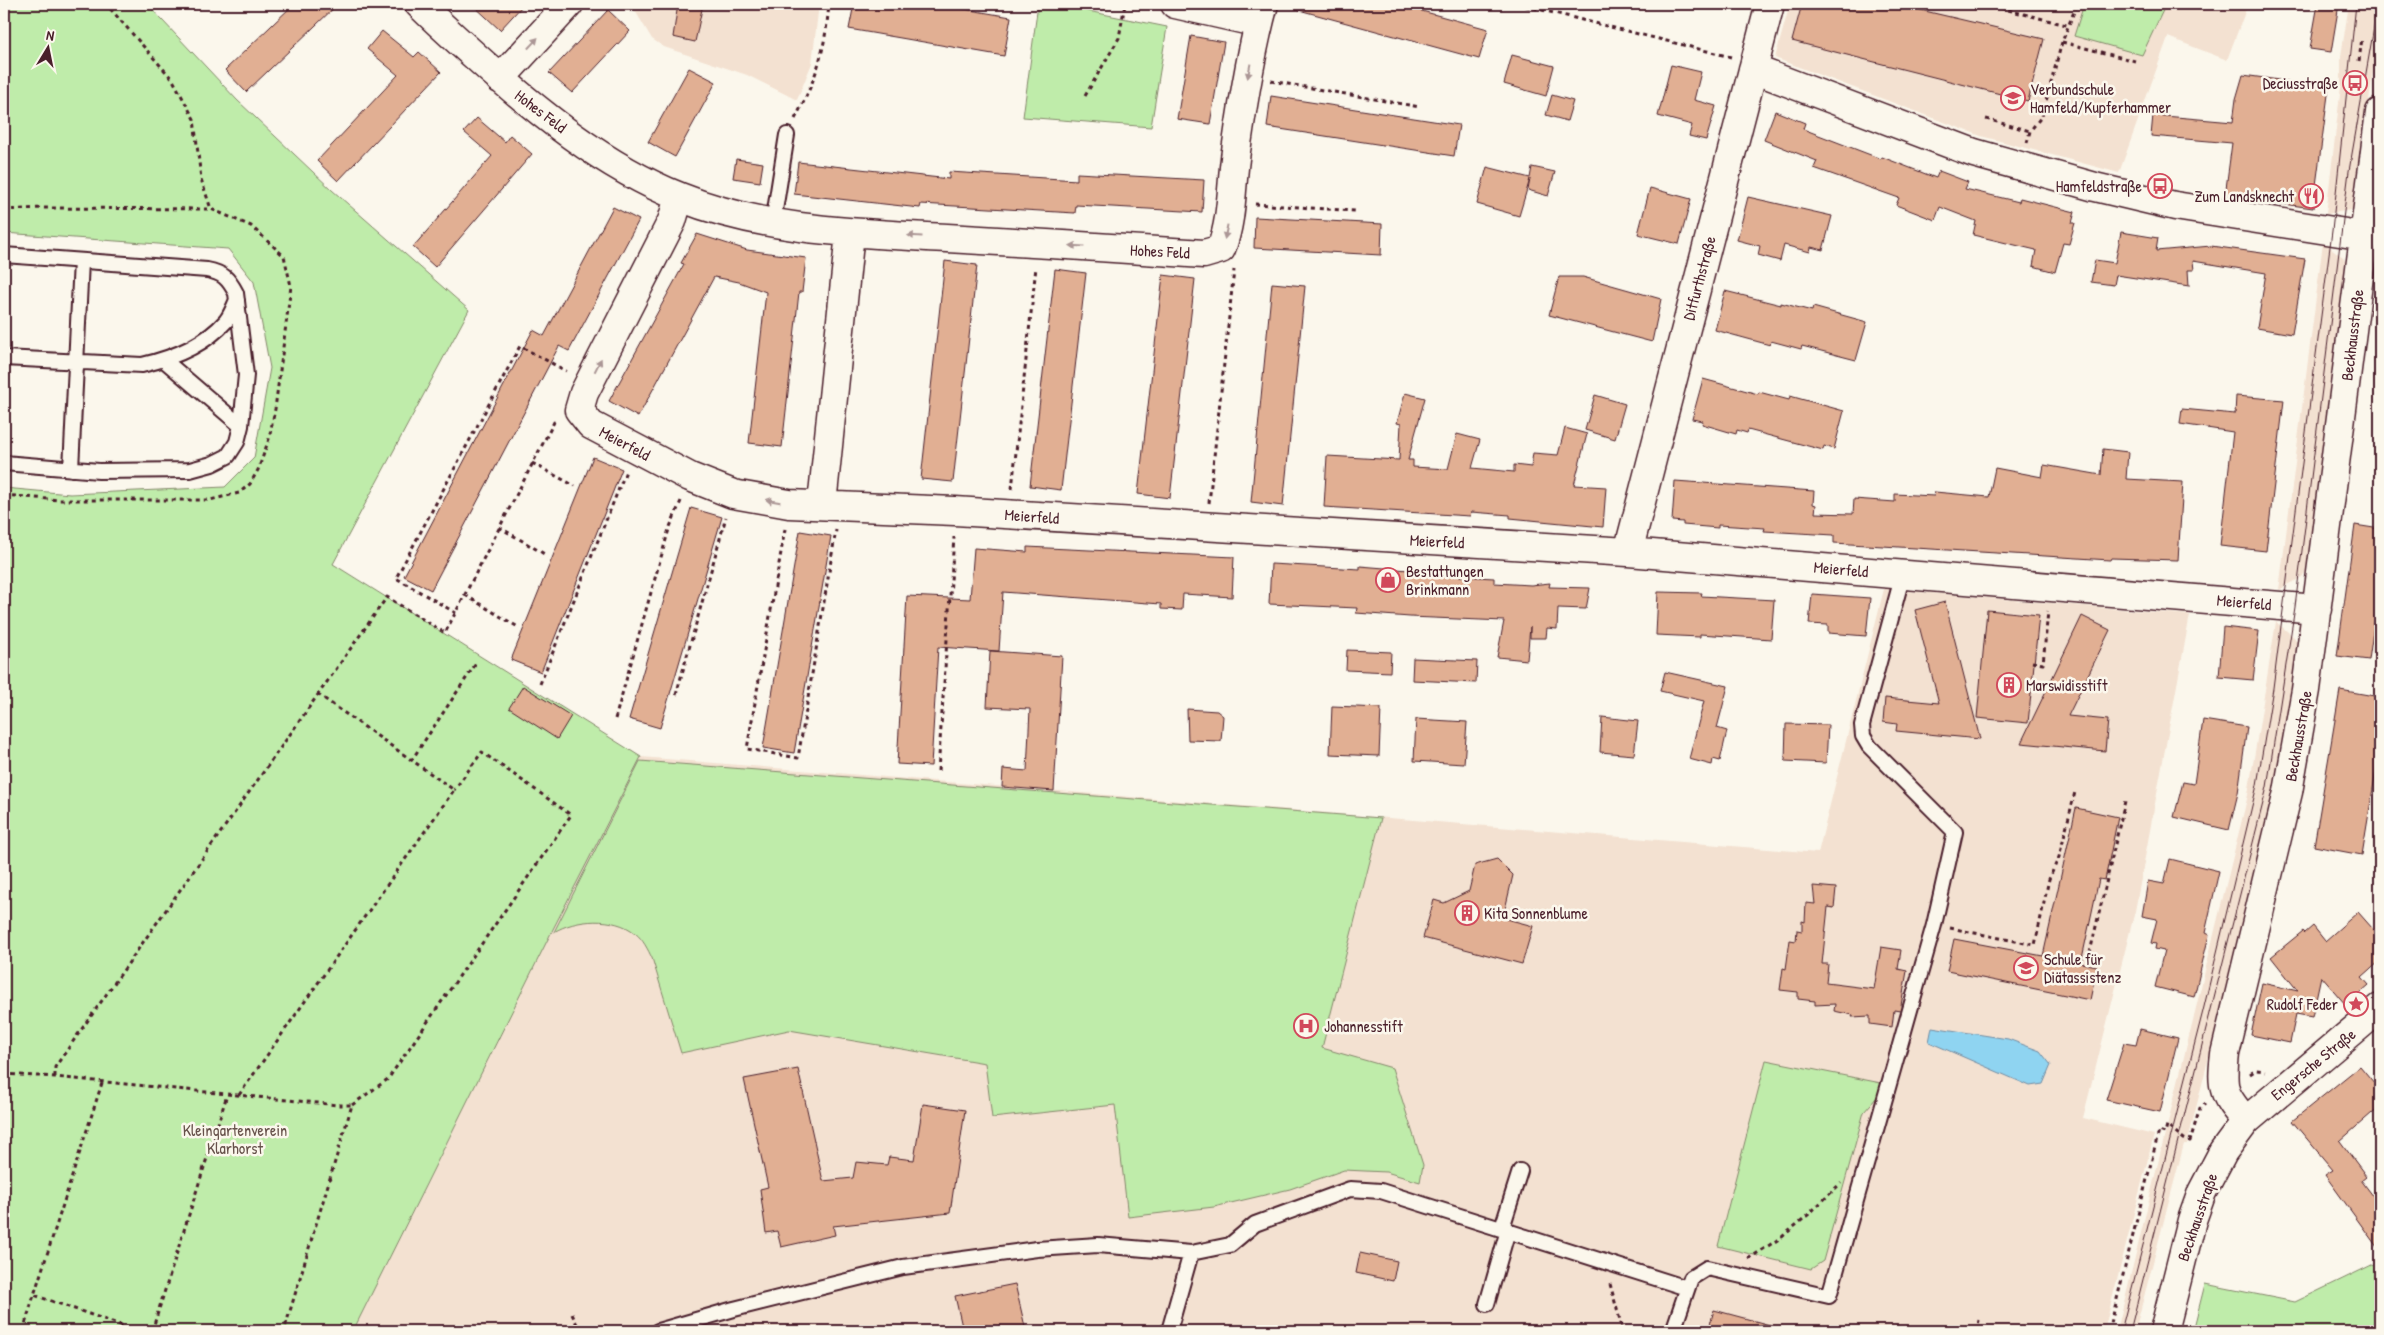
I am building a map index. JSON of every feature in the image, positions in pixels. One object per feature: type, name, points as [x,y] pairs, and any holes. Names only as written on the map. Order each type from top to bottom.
[{"type":"street","name":"Hohes Feld","points":[[419,4],[526,102],[595,151],[636,176],[680,197],[726,213],[850,233],[1204,254],[1221,249]]},
{"type":"street","points":[[500,79],[569,4]]},
{"type":"street","points":[[1175,4],[1261,14],[1248,77],[1236,152],[1226,235],[1221,249]]},
{"type":"street","name":"Ditfurthstraße","points":[[1628,552],[1770,4]]},
{"type":"street","points":[[1753,69],[1974,153],[2021,166],[2175,206],[2365,236]]},
{"type":"street","name":"Beckhausstraße","points":[[2164,1331],[2184,1249],[2202,1192],[2212,1170],[2246,1121],[2230,1102],[2224,1090],[2225,1054],[2288,792],[2306,690],[2317,609],[2370,276],[2365,236],[2380,112]]},
{"type":"street","points":[[579,410],[589,384],[672,221],[680,197]]},
{"type":"street","points":[[831,505],[850,233]]},
{"type":"street","name":"Meierfeld","points":[[579,410],[591,425],[690,477],[733,494],[789,504],[955,511],[1628,552],[2317,609]]},
{"type":"street","name":"Engersche Straße","points":[[2246,1121],[2380,1008]]},
{"type":"lane","points":[[773,222],[787,135]]},
{"type":"lane","points":[[4,255],[207,270],[221,273],[229,280],[237,300],[246,375],[241,426],[237,442],[228,456],[212,464],[190,470],[70,469],[4,463]]},
{"type":"lane","points":[[70,469],[81,260]]},
{"type":"lane","points":[[4,358],[142,365],[164,360],[187,351],[211,334],[227,320],[237,300]]},
{"type":"lane","points":[[164,360],[241,426]]},
{"type":"lane","points":[[1673,1331],[1691,1278],[1707,1268],[1829,1296],[1934,925],[1955,832],[1868,746],[1863,736],[1862,724],[1903,574]]},
{"type":"lane","points":[[1487,1304],[1520,1171]]},
{"type":"lane","points":[[658,1331],[734,1309],[903,1267],[1037,1249],[1098,1244],[1191,1253],[1230,1246],[1255,1224],[1350,1189],[1381,1192],[1505,1229],[1687,1288]]},
{"type":"lane","points":[[1169,1331],[1191,1253]]},
{"type":"path","points":[[106,4],[173,80],[194,119],[202,179],[211,209]]},
{"type":"path","points":[[787,135],[820,65],[827,31],[829,4]]},
{"type":"path","points":[[1085,96],[1119,38],[1125,4]]},
{"type":"path","points":[[1518,4],[1732,57],[1753,69]]},
{"type":"path","points":[[1985,4],[2070,26]]},
{"type":"path","points":[[2021,166],[2030,131],[2042,116],[2062,42],[2070,26],[2077,4]]},
{"type":"path","points":[[2359,61],[2362,38]]},
{"type":"path","points":[[2062,42],[2135,61]]},
{"type":"path","points":[[1248,77],[1420,107]]},
{"type":"path","points":[[1986,119],[2030,131]]},
{"type":"path","points":[[1230,203],[1354,211]]},
{"type":"path","points":[[4,210],[43,208],[211,209],[250,226],[284,256],[291,286],[276,409],[269,439],[258,470],[250,484],[238,493],[210,500],[59,500],[4,495]]},
{"type":"path","points":[[1009,515],[1039,244]]},
{"type":"path","points":[[1206,527],[1234,269],[1221,249]]},
{"type":"path","points":[[456,613],[396,578],[520,346],[589,384]]},
{"type":"path","points":[[54,1076],[54,1066],[386,597],[445,633],[554,422],[579,410]]},
{"type":"path","points":[[540,684],[635,448]]},
{"type":"path","points":[[532,463],[575,486]]},
{"type":"path","points":[[615,719],[669,529],[690,477]]},
{"type":"path","points":[[676,695],[733,494]]},
{"type":"path","points":[[789,504],[747,749],[798,758],[831,505]]},
{"type":"path","points":[[938,771],[955,511]]},
{"type":"path","points":[[499,527],[546,555]]},
{"type":"path","points":[[2032,662],[2043,664],[2051,586]]},
{"type":"path","points":[[464,596],[518,627]]},
{"type":"path","points":[[410,761],[477,662]]},
{"type":"path","points":[[318,695],[454,790]]},
{"type":"path","points":[[4,1074],[54,1076],[102,1083],[238,1096],[338,1105],[352,1105],[388,1079],[570,815],[482,752],[238,1096]]},
{"type":"path","points":[[1934,925],[2035,945],[2049,879],[2059,858],[2075,792]]},
{"type":"path","points":[[2088,961],[2124,801]]},
{"type":"path","points":[[23,1331],[102,1083]]},
{"type":"path","points":[[152,1331],[228,1095]]},
{"type":"path","points":[[284,1331],[352,1105]]},
{"type":"path","points":[[2109,1331],[2158,1131],[2165,1133],[2167,1125],[2184,1139]]},
{"type":"path","points":[[1729,1273],[1782,1237],[1845,1179],[1862,1180]]},
{"type":"path","points":[[1605,1262],[1624,1331]]},
{"type":"path","points":[[34,1295],[138,1331]]},
{"type":"path","points":[[572,1314],[580,1331]]},
{"type":"path","points":[[1977,1331],[1979,1320]]},
{"type":"shaded area","points":[[631,4],[819,4],[812,63],[797,100],[747,75],[664,47],[652,39]]},
{"type":"shaded area","name":"Verbundschule Hamfeld/Kupferhammer","points":[[1790,4],[2248,4],[2227,60],[2168,37],[2119,173],[1981,136],[1775,58]]},
{"type":"shaded area","points":[[2349,4],[2380,4],[2380,25],[2357,203],[2351,210],[2326,214],[2341,86],[2341,56]]},
{"type":"shaded area","points":[[2323,242],[2343,257],[2347,266],[2308,568],[2302,577],[2279,590]]},
{"type":"shaded area","name":"Johannesstift","points":[[1884,589],[2190,615],[2135,911],[2083,1118],[2154,1135],[2104,1331],[353,1331],[551,933],[641,757],[1818,853]]},
{"type":"shaded area","points":[[2276,622],[2294,637],[2299,645],[2278,774],[2225,1000],[2216,1028],[2187,1144],[2184,1144],[2135,1331],[2117,1331],[2248,795]]},
{"type":"green space","name":"Kleingartenverein Klarhorst","points":[[4,4],[147,4],[237,100],[332,190],[469,310],[333,564],[641,757],[551,933],[353,1331],[4,1331],[4,488],[70,494],[225,487],[254,458],[270,368],[254,282],[228,249],[4,233]]},
{"type":"green space","points":[[1038,4],[1053,4],[1167,27],[1151,127],[1023,117]]},
{"type":"green space","points":[[2084,4],[2166,4],[2142,55],[2074,36]]},
{"type":"green space","points":[[640,761],[1381,818],[1322,1048],[1392,1068],[1423,1165],[1420,1182],[1386,1172],[1344,1170],[1290,1189],[1214,1207],[1128,1217],[1115,1105],[992,1118],[985,1063],[789,1030],[681,1053],[652,958],[638,935],[617,924],[595,921],[573,924],[554,932]]},
{"type":"green space","points":[[1766,1060],[1881,1083],[1877,1097],[1864,1112],[1823,1261],[1811,1269],[1718,1246]]},
{"type":"green space","points":[[2380,1261],[2380,1331],[2193,1331],[2205,1284],[2295,1302]]},
{"type":"water","points":[[1932,1027],[2008,1039],[2040,1051],[2051,1065],[2043,1084],[2030,1086],[1929,1042]]},
{"type":"building","points":[[294,4],[338,4],[246,92],[225,70]]},
{"type":"building","points":[[472,4],[524,4],[500,30]]},
{"type":"building","points":[[678,4],[703,4],[695,42],[673,37]]},
{"type":"building","points":[[854,4],[935,4],[1011,17],[1004,56],[849,29]]},
{"type":"building","points":[[1300,4],[1396,4],[1488,29],[1479,59],[1299,10]]},
{"type":"building","points":[[1802,4],[1895,4],[2044,39],[2028,101],[1792,41]]},
{"type":"building","points":[[2318,4],[2339,4],[2331,52],[2310,49]]},
{"type":"building","points":[[608,10],[630,31],[572,93],[549,73]]},
{"type":"building","points":[[382,31],[414,57],[419,52],[441,72],[338,181],[317,161],[398,75],[367,49]]},
{"type":"building","points":[[1191,36],[1224,42],[1210,124],[1177,119]]},
{"type":"building","points":[[1512,55],[1554,66],[1546,96],[1504,84]]},
{"type":"building","points":[[1671,65],[1701,72],[1694,100],[1716,106],[1706,140],[1689,136],[1692,125],[1658,116]]},
{"type":"building","points":[[689,68],[716,82],[675,157],[648,142]]},
{"type":"building","points":[[2243,75],[2329,87],[2313,208],[2225,196],[2232,143],[2151,136],[2153,115],[2233,122],[2236,99]]},
{"type":"building","points":[[1552,95],[1573,101],[1567,121],[1546,115]]},
{"type":"building","points":[[1271,96],[1459,125],[1454,156],[1267,127]]},
{"type":"building","points":[[1775,111],[1805,123],[1803,129],[1881,159],[1882,157],[1936,178],[1939,171],[1968,182],[1965,189],[2019,202],[2020,198],[2075,212],[2072,223],[2075,223],[2069,244],[2063,243],[2055,272],[2033,266],[2036,250],[1973,235],[1976,221],[1940,207],[1935,220],[1896,205],[1899,198],[1814,168],[1817,161],[1764,140]]},
{"type":"building","points":[[477,118],[505,142],[510,135],[532,154],[435,267],[413,247],[492,156],[464,132]]},
{"type":"building","points":[[736,159],[763,163],[760,182],[733,178]]},
{"type":"building","points":[[798,162],[949,179],[949,172],[1077,180],[1077,173],[1204,180],[1202,212],[1076,205],[1075,213],[921,204],[920,208],[794,194]]},
{"type":"building","points":[[1487,167],[1530,178],[1532,167],[1555,172],[1548,196],[1528,190],[1530,179],[1519,216],[1477,204]]},
{"type":"building","points":[[1650,188],[1691,199],[1679,244],[1638,234]]},
{"type":"building","points":[[1748,197],[1832,216],[1823,250],[1811,247],[1810,252],[1784,245],[1780,261],[1758,255],[1760,246],[1737,240]]},
{"type":"building","points":[[613,207],[639,220],[569,351],[559,346],[431,590],[404,576],[533,330],[544,336]]},
{"type":"building","points":[[1255,217],[1382,224],[1381,255],[1254,248]]},
{"type":"building","points":[[2121,232],[2158,238],[2156,251],[2211,246],[2305,259],[2292,334],[2257,328],[2266,273],[2193,261],[2194,270],[2188,270],[2189,286],[2116,275],[2114,285],[2091,282],[2095,260],[2115,263]]},
{"type":"building","points":[[697,234],[747,250],[806,258],[802,292],[799,292],[782,447],[749,443],[766,292],[739,282],[714,277],[638,417],[609,401],[684,264],[681,263]]},
{"type":"building","points":[[945,261],[977,265],[953,482],[921,479]]},
{"type":"building","points":[[1055,269],[1086,273],[1061,490],[1030,486]]},
{"type":"building","points":[[1163,275],[1195,279],[1170,498],[1138,494]]},
{"type":"building","points":[[1559,277],[1583,277],[1661,299],[1652,342],[1549,315]]},
{"type":"building","points":[[1272,283],[1305,286],[1283,506],[1251,502]]},
{"type":"building","points":[[1725,291],[1812,311],[1813,307],[1867,322],[1856,360],[1802,346],[1801,349],[1771,341],[1770,345],[1715,330]]},
{"type":"building","points":[[1703,379],[1758,394],[1759,392],[1789,400],[1790,396],[1844,411],[1834,449],[1824,446],[1823,450],[1748,430],[1747,433],[1737,430],[1736,434],[1702,424],[1703,421],[1692,419]]},
{"type":"building","points":[[1405,393],[1425,398],[1408,460],[1413,460],[1413,467],[1448,469],[1457,434],[1480,440],[1472,468],[1514,472],[1514,465],[1531,467],[1533,453],[1558,455],[1565,428],[1587,434],[1574,485],[1606,487],[1603,527],[1510,518],[1510,515],[1471,512],[1470,516],[1324,507],[1327,456],[1399,460],[1401,424],[1397,423]]},
{"type":"building","points":[[1595,395],[1625,404],[1615,439],[1585,430]]},
{"type":"building","points":[[2236,396],[2284,400],[2266,551],[2220,546],[2233,432],[2180,424],[2182,409],[2235,414]]},
{"type":"building","points":[[2103,449],[2128,452],[2126,479],[2183,482],[2178,560],[2111,558],[2110,560],[1834,543],[1834,535],[1764,531],[1765,528],[1718,525],[1718,528],[1683,525],[1683,522],[1672,521],[1675,481],[1814,491],[1813,504],[1816,505],[1815,513],[1853,514],[1854,499],[1895,502],[1895,494],[1934,496],[1935,492],[1989,497],[1995,468],[2042,477],[2044,465],[2101,475]]},
{"type":"building","points":[[593,457],[622,469],[541,672],[511,660]]},
{"type":"building","points":[[691,508],[722,517],[660,728],[629,719]]},
{"type":"building","points":[[2355,525],[2380,529],[2380,581],[2369,660],[2337,656]]},
{"type":"building","points":[[800,531],[831,536],[794,753],[763,748]]},
{"type":"building","points":[[1027,547],[1234,557],[1232,597],[1183,594],[1182,610],[1161,609],[1161,604],[1003,592],[999,651],[938,647],[931,766],[897,764],[907,596],[970,599],[974,548],[1027,552]]},
{"type":"building","points":[[1271,564],[1360,569],[1360,566],[1421,571],[1421,574],[1494,578],[1494,583],[1531,585],[1550,583],[1549,587],[1590,588],[1586,609],[1558,608],[1557,629],[1547,628],[1546,638],[1530,638],[1530,627],[1527,660],[1497,657],[1504,621],[1410,617],[1356,613],[1357,608],[1269,604]]},
{"type":"building","points":[[1658,592],[1702,593],[1701,596],[1774,600],[1771,639],[1700,634],[1700,637],[1656,635]]},
{"type":"building","points":[[1812,594],[1870,598],[1866,636],[1828,633],[1828,625],[1809,624]]},
{"type":"building","points":[[1945,602],[1980,739],[1896,731],[1897,724],[1883,722],[1885,698],[1939,703],[1915,610]]},
{"type":"building","points":[[1987,610],[2039,615],[2028,723],[1977,718]]},
{"type":"building","points":[[2082,616],[2110,630],[2068,716],[2108,720],[2105,751],[2021,743]]},
{"type":"building","points":[[2223,627],[2259,631],[2253,680],[2219,677]]},
{"type":"building","points":[[1347,650],[1391,652],[1390,672],[1346,670]]},
{"type":"building","points":[[990,651],[1062,656],[1054,791],[1002,787],[1003,769],[1027,771],[1030,709],[987,707]]},
{"type":"building","points":[[1413,658],[1477,661],[1476,683],[1412,680]]},
{"type":"building","points":[[1665,672],[1728,686],[1717,728],[1727,731],[1720,761],[1713,759],[1712,765],[1689,759],[1704,701],[1660,691]]},
{"type":"building","points":[[523,686],[571,716],[557,739],[509,708]]},
{"type":"building","points":[[2340,690],[2380,697],[2380,746],[2362,855],[2314,846]]},
{"type":"building","points":[[1332,706],[1381,708],[1379,756],[1330,754]]},
{"type":"building","points":[[1187,709],[1217,711],[1223,716],[1221,741],[1188,740]]},
{"type":"building","points":[[1602,717],[1638,721],[1634,755],[1600,752]]},
{"type":"building","points":[[1416,719],[1467,722],[1464,764],[1414,761]]},
{"type":"building","points":[[2203,720],[2247,727],[2238,793],[2229,830],[2174,817],[2183,782],[2194,784]]},
{"type":"building","points":[[1786,724],[1828,725],[1826,763],[1785,761]]},
{"type":"building","points":[[2076,808],[2118,817],[2105,880],[2099,879],[2081,963],[2097,966],[2090,1000],[1947,971],[1954,939],[2043,956]]},
{"type":"building","name":"Kita Sonnenblume","points":[[1497,859],[1513,875],[1503,918],[1533,926],[1522,964],[1423,938],[1434,900],[1444,903],[1469,891],[1475,865]]},
{"type":"building","points":[[2170,859],[2219,871],[2205,933],[2209,935],[2194,997],[2155,987],[2164,951],[2155,949],[2156,944],[2151,943],[2157,919],[2142,916],[2148,881],[2164,884]]},
{"type":"building","points":[[1813,886],[1836,888],[1834,908],[1828,907],[1822,964],[1828,964],[1826,983],[1874,989],[1881,947],[1901,950],[1898,969],[1907,971],[1900,1011],[1894,1010],[1892,1027],[1870,1024],[1870,1016],[1852,1017],[1853,1015],[1834,1011],[1835,1004],[1815,1005],[1815,1001],[1798,999],[1798,992],[1780,990],[1783,968],[1786,969],[1790,940],[1796,941],[1797,930],[1802,931],[1802,921],[1805,922],[1806,903],[1815,904]]},
{"type":"building","points":[[2358,912],[2380,937],[2380,961],[2362,977],[2369,985],[2346,1005],[2321,976],[2312,1017],[2296,1014],[2290,1043],[2251,1035],[2262,983],[2298,991],[2271,957],[2303,931],[2305,933],[2313,926],[2325,941]]},
{"type":"building","points":[[2140,1029],[2178,1038],[2160,1112],[2106,1100],[2124,1043],[2136,1045]]},
{"type":"building","points":[[2360,1066],[2380,1090],[2380,1106],[2340,1141],[2366,1176],[2361,1180],[2380,1205],[2380,1251],[2325,1175],[2333,1170],[2292,1121]]},
{"type":"building","points":[[798,1069],[823,1181],[853,1178],[856,1162],[887,1165],[889,1157],[914,1160],[923,1104],[965,1110],[950,1213],[833,1226],[835,1235],[781,1247],[777,1231],[766,1233],[760,1189],[768,1187],[744,1079]]},
{"type":"building","points":[[1360,1253],[1397,1261],[1393,1281],[1356,1273]]},
{"type":"building","points":[[1015,1284],[1026,1331],[963,1331],[955,1296]]},
{"type":"building","points":[[1714,1310],[1770,1325],[1769,1331],[1722,1331],[1709,1328]]},
{"type":"tram line","points":[[2121,1331],[2203,1011],[2257,785],[2273,688],[2332,231],[2356,4]]},
{"type":"tram line","points":[[2130,1331],[2267,787],[2295,607],[2349,171],[2378,4]]},
{"type":"place","name":"Deciusstraße","points":[[2355,83]]},
{"type":"place","name":"Verbundschule Hamfeld/Kupferhammer","points":[[2013,98]]},
{"type":"place","name":"Hamfeldstraße","points":[[2160,186]]},
{"type":"place","name":"Zum Landsknecht","points":[[2311,196]]},
{"type":"place","name":"Bestattungen Brinkmann","points":[[1388,580]]},
{"type":"place","name":"Marswidisstift","points":[[2009,685]]},
{"type":"place","name":"Kita Sonnenblume","points":[[1467,913]]},
{"type":"place","name":"Schule für Diätassistenz","points":[[2026,968]]},
{"type":"place","name":"Rudolf Feder","points":[[2356,1004]]},
{"type":"place","name":"Johannesstift","points":[[1306,1026]]}]
